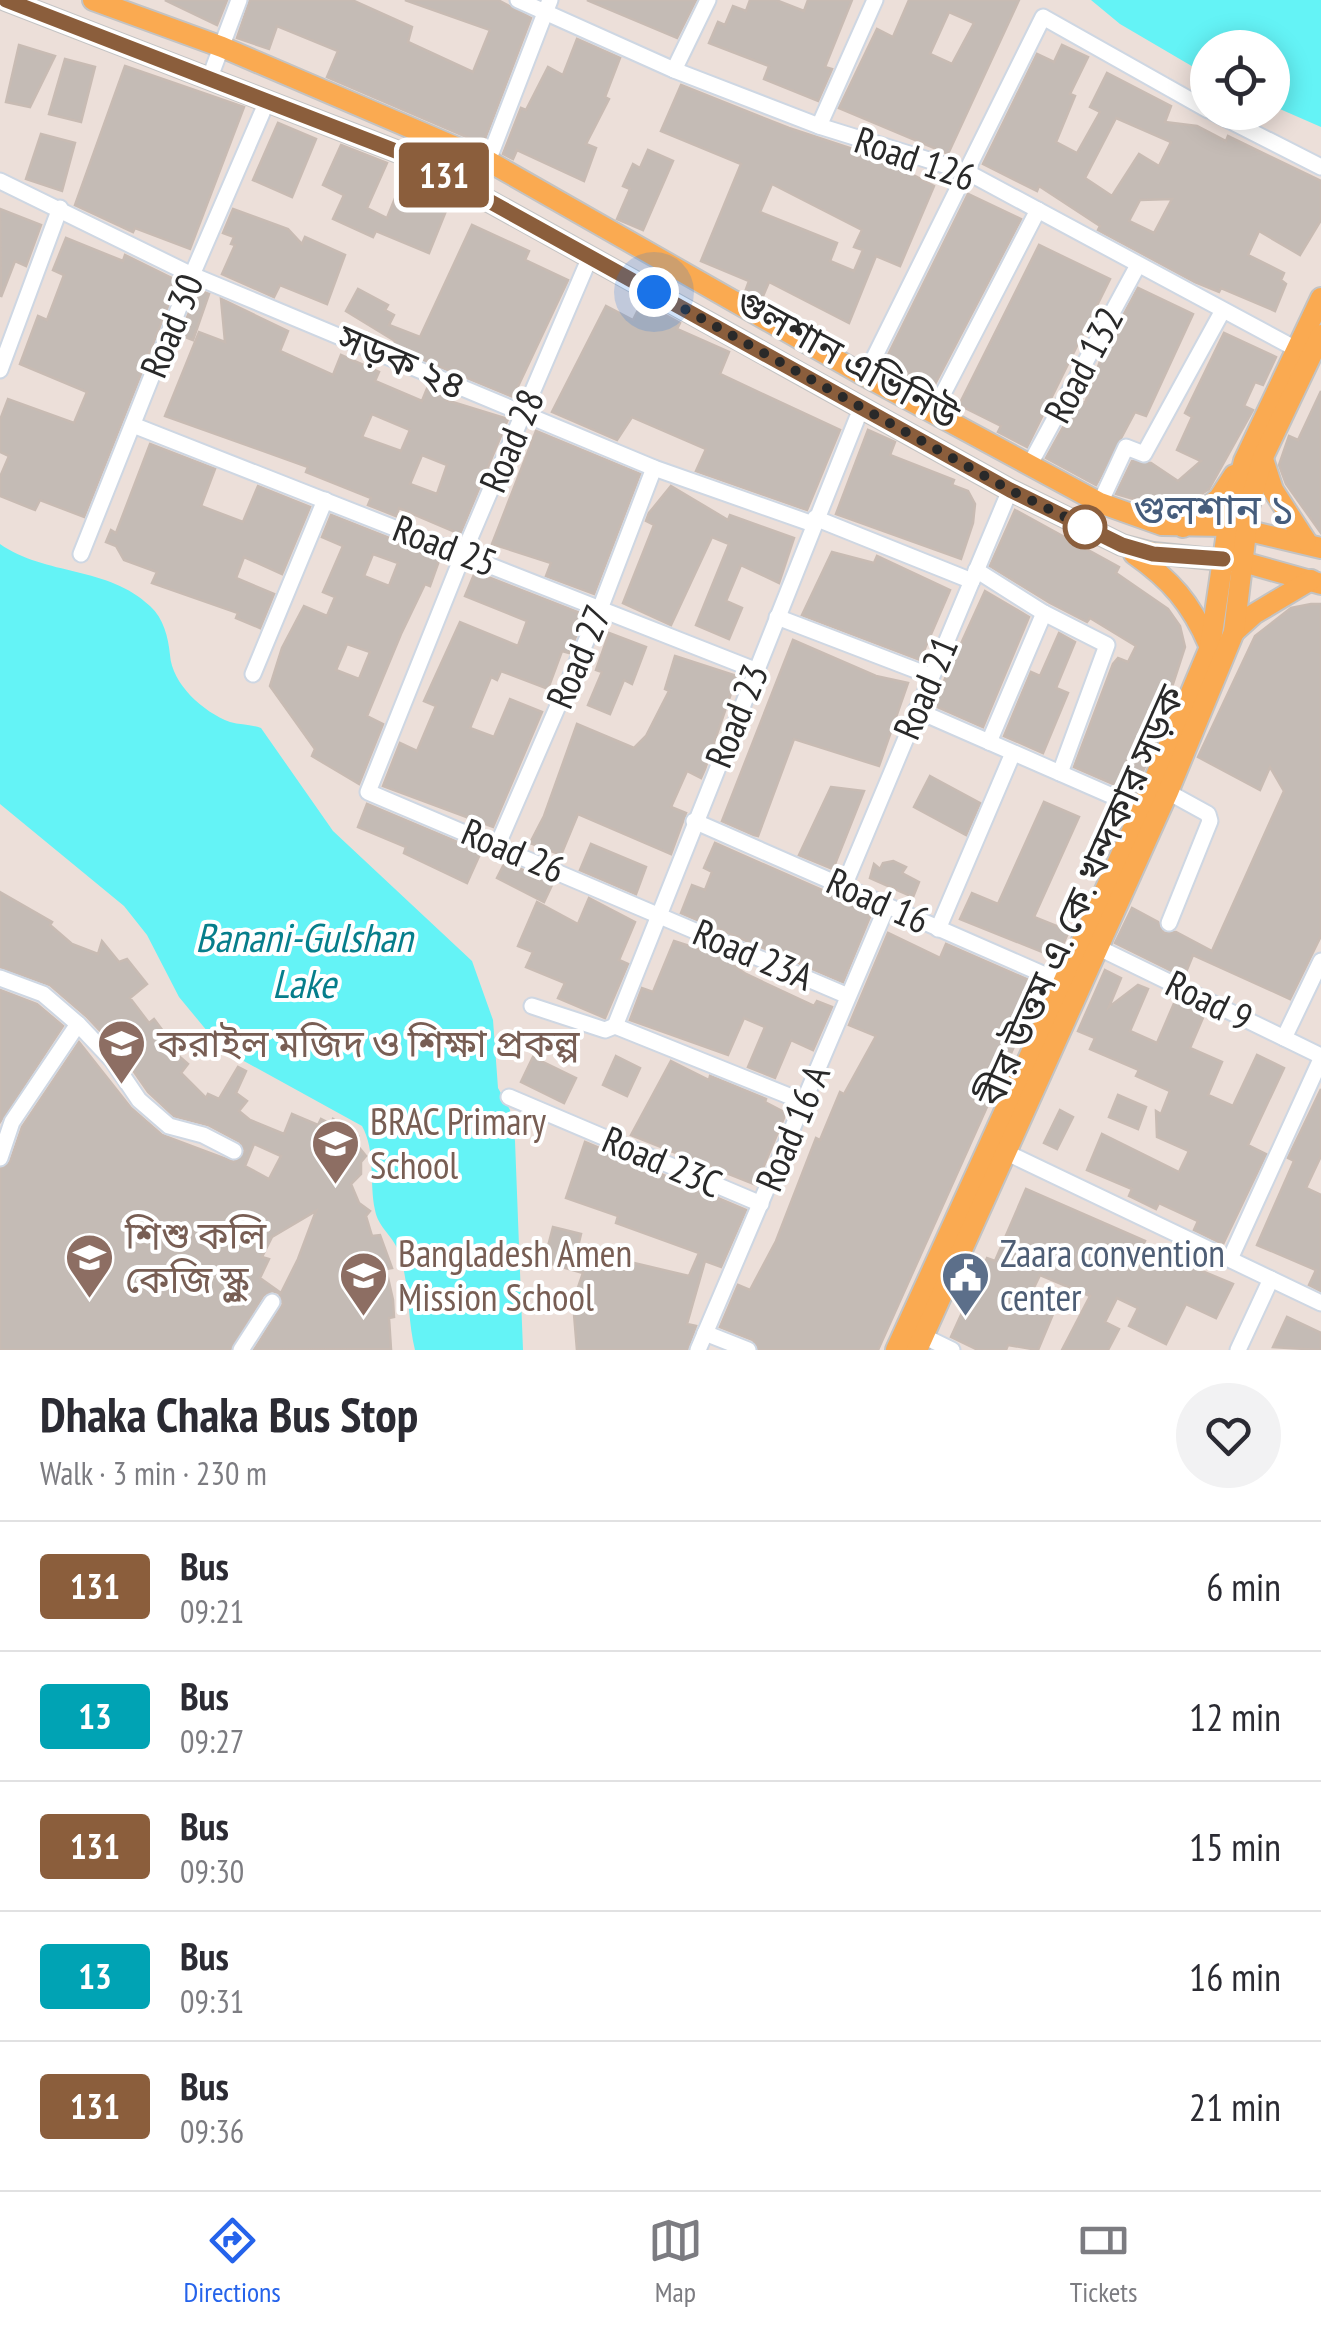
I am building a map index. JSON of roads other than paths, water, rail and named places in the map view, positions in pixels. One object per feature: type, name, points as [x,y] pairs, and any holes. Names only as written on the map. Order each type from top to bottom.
[{"type":"main road","name":"গুলশান এভিনিউ","points":[[6,0],[406,155],[1010,490],[1122,545],[1153,554],[1233,560],[1316,582]]},
{"type":"main road","name":"গুলশান এভিনিউ","points":[[93,0],[222,47],[488,161],[865,376],[1100,503],[1149,522],[1237,528],[1313,544]]},
{"type":"main road","points":[[1253,459],[1321,298]]},
{"type":"main road","points":[[1183,527],[1219,498],[1253,459],[1321,336]]},
{"type":"main road","points":[[1253,459],[1313,544]]},
{"type":"main road","name":"বীর উত্তম এ. কে. খন্দকার সড়ক","points":[[999,1148],[1061,982],[1142,808],[1210,647],[1233,560],[1253,459]]},
{"type":"main road","points":[[1122,545],[1174,584],[1195,611],[1210,647]]},
{"type":"main road","name":"বীর উত্তম এ. কে. খন্দকার সড়ক","points":[[896,1350],[915,1338],[999,1148],[1168,792],[1234,632],[1233,560]]},
{"type":"main road","points":[[1234,632],[1254,614],[1316,582]]},
{"type":"street","points":[[210,77],[239,0]]},
{"type":"street","name":"Road 126","points":[[518,0],[548,7],[674,70],[819,126],[966,172],[1298,350]]},
{"type":"street","points":[[674,70],[708,0]]},
{"type":"street","points":[[819,126],[875,0]]},
{"type":"street","points":[[488,161],[548,7]]},
{"type":"street","points":[[865,376],[1043,17],[1190,100]]},
{"type":"street","name":"Road 30","points":[[81,554],[192,275],[268,99]]},
{"type":"street","points":[[1251,130],[1321,163]]},
{"type":"street","points":[[1260,130],[1321,163]]},
{"type":"street","name":"সড়ক ২৪","points":[[0,181],[192,275],[654,468],[974,576],[1108,645],[1060,773]]},
{"type":"street","points":[[0,370],[60,208]]},
{"type":"street","points":[[933,413],[1038,210]]},
{"type":"street","name":"Road 28","points":[[368,792],[464,552],[590,257]]},
{"type":"street","name":"Road 132","points":[[1030,466],[1138,265]]},
{"type":"street","points":[[1100,503],[1126,447],[1144,454],[1222,312]]},
{"type":"street","name":"Road 23","points":[[615,1026],[862,406]]},
{"type":"street","name":"Road 25","points":[[133,425],[464,552],[755,670]]},
{"type":"street","name":"Road 27","points":[[498,844],[600,609],[654,468]]},
{"type":"street","name":"Road 21","points":[[844,886],[1010,490]]},
{"type":"street","points":[[253,674],[325,500]]},
{"type":"street","points":[[989,742],[1044,614]]},
{"type":"street","points":[[776,617],[931,676]]},
{"type":"street","points":[[916,710],[1142,808]]},
{"type":"street","points":[[938,928],[1013,753]]},
{"type":"street","name":"Road 26","points":[[368,792],[657,913]]},
{"type":"street","points":[[1168,792],[1208,814],[1210,821],[1168,923]]},
{"type":"street","name":"Road 16","points":[[694,821],[1061,982]]},
{"type":"street","name":"Road 16 A","points":[[698,1350],[887,906]]},
{"type":"street","name":"Road 23A","points":[[657,913],[848,996]]},
{"type":"street","name":"Road 9","points":[[1097,947],[1321,1057]]},
{"type":"street","points":[[1284,1038],[1321,961]]},
{"type":"street","points":[[0,978],[43,994],[78,1024],[112,1060],[139,1100],[169,1126],[203,1135],[234,1151]]},
{"type":"street","points":[[532,1006],[605,1030],[615,1026],[804,1102]]},
{"type":"street","points":[[0,1158],[12,1122],[78,1024]]},
{"type":"street","points":[[1230,1259],[1321,1057]]},
{"type":"street","name":"Road 23C","points":[[508,1097],[760,1204]]},
{"type":"street","points":[[999,1148],[1321,1303]]},
{"type":"street","points":[[1238,1350],[1271,1279]]},
{"type":"street","points":[[241,1350],[272,1302]]},
{"type":"street","points":[[705,1332],[748,1350]]},
{"type":"street","points":[[915,1338],[952,1350]]},
{"type":"water","points":[[1091,0],[1321,0],[1321,127],[1290,113],[1290,30],[1190,30],[1190,65],[1120,24]]},
{"type":"water","name":"Banani-Gulshan Lake","points":[[0,544],[37,562],[115,584],[150,606],[164,629],[176,676],[191,696],[230,722],[261,728],[333,831],[472,961],[493,1020],[498,1088],[510,1110],[515,1141],[523,1350],[415,1350],[402,1262],[377,1216],[371,1156],[362,1126],[222,1049],[179,997],[147,935],[124,906],[0,804]]},
{"type":"place","name":"করাইল মজিদ ও শিক্ষা প্রকল্প","points":[[122,1086]]},
{"type":"place","name":"BRAC Primary School","points":[[335,1186]]},
{"type":"place","name":"শিশু কলি কেজি স্কুল","points":[[90,1300]]},
{"type":"place","name":"Bangladesh Amen Mission School","points":[[363,1318]]},
{"type":"place","name":"Zaara convention center","points":[[965,1318]]},
{"type":"district","name":"গুলশান ১","points":[[1214,509]]}]
